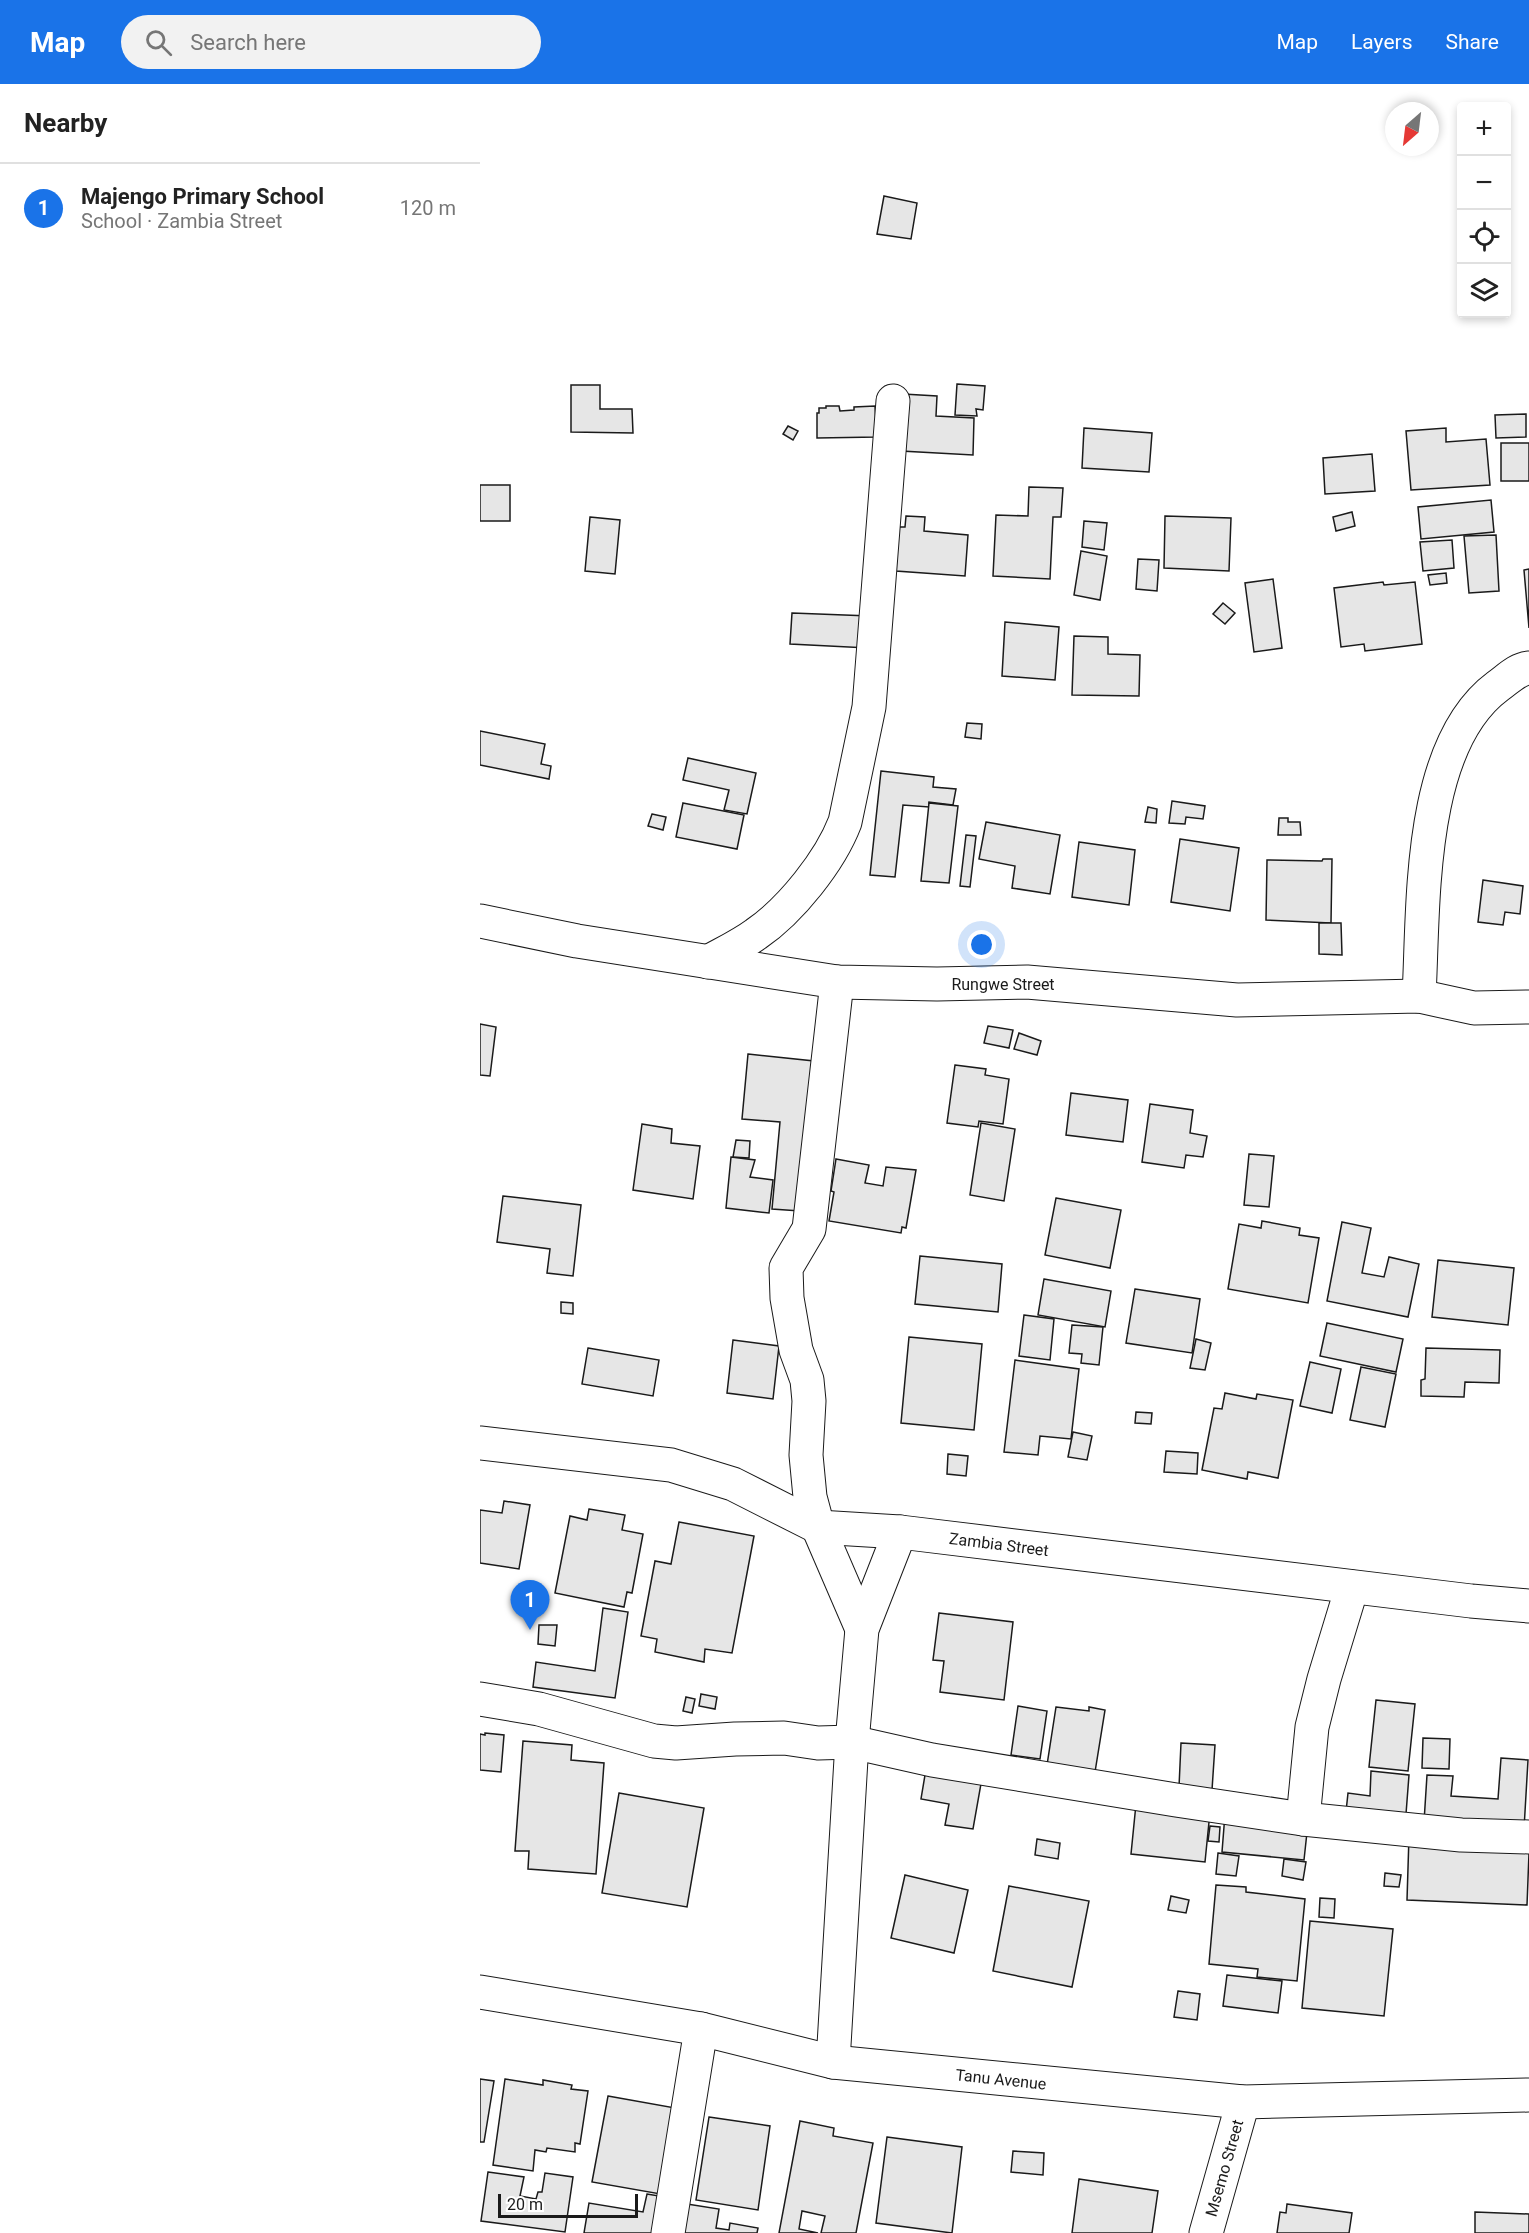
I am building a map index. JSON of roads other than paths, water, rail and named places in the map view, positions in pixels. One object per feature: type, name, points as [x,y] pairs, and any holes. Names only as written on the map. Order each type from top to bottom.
[{"type":"street","points":[[708,962],[755,935],[781,914],[811,878],[838,839],[845,822],[869,707],[893,401]]},
{"type":"street","points":[[1419,996],[1422,910],[1430,822],[1450,750],[1472,713],[1487,694],[1521,669],[1529,668]]},
{"type":"street","name":"Rungwe Street","points":[[480,921],[578,941],[837,982],[937,984],[1027,981],[1238,1000],[1419,996],[1474,1008],[1529,1008]]},
{"type":"street","points":[[837,982],[809,1229],[786,1268],[787,1298],[796,1350],[807,1380],[809,1401],[806,1455],[810,1497],[819,1527],[862,1629]]},
{"type":"street","name":"Zambia Street","points":[[480,1443],[671,1465],[733,1484],[819,1527],[900,1532],[1352,1587],[1529,1606]]},
{"type":"street","points":[[833,2062],[852,1742],[862,1629],[900,1532]]},
{"type":"street","points":[[1303,1819],[1312,1727],[1352,1587]]},
{"type":"street","points":[[480,1699],[539,1709],[654,1741],[676,1743],[735,1738],[784,1738],[818,1743],[852,1742],[932,1760],[1303,1819],[1461,1835],[1529,1837]]},
{"type":"street","name":"Tanu Avenue","points":[[480,1992],[701,2028],[833,2062],[1243,2102],[1529,2095]]},
{"type":"street","points":[[668,2233],[701,2028]]},
{"type":"street","name":"Msemo Street","points":[[1206,2233],[1243,2102]]},
{"type":"place","name":"Majengo Primary School","points":[[530,1630]]}]
